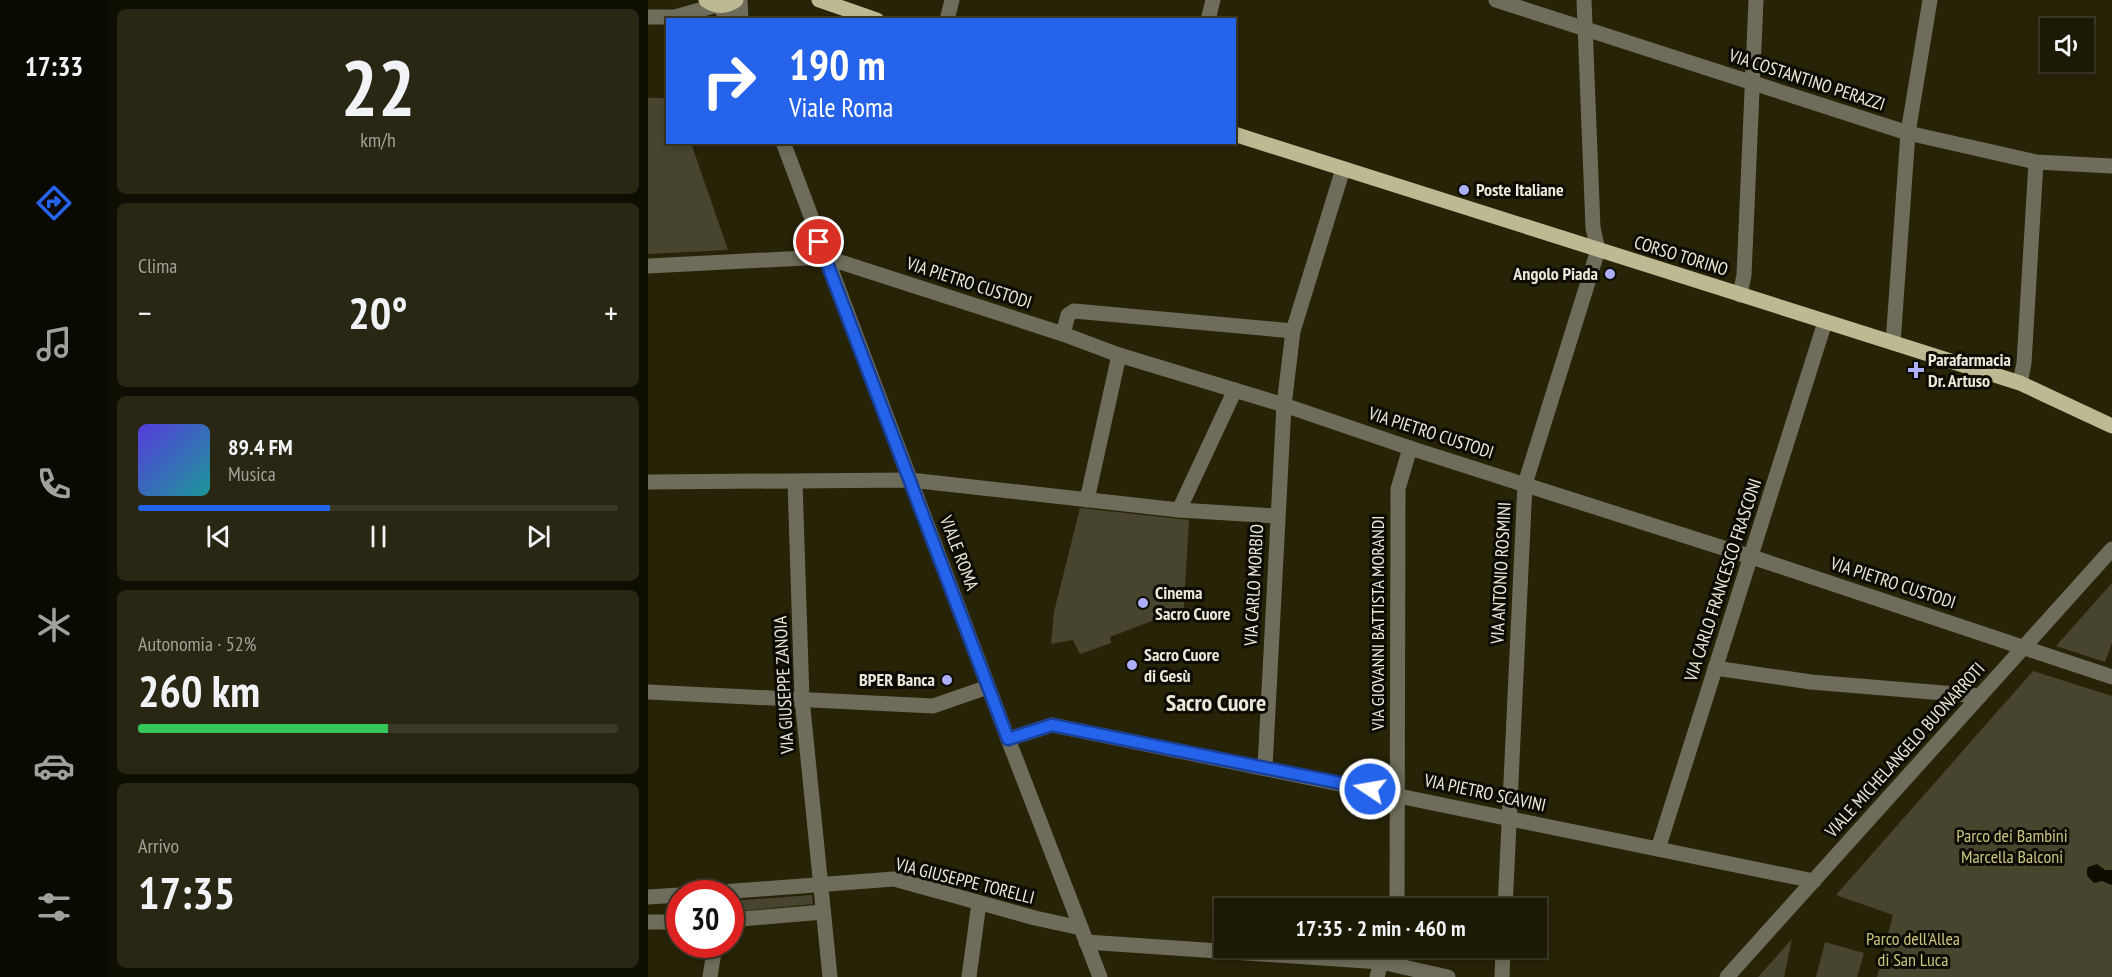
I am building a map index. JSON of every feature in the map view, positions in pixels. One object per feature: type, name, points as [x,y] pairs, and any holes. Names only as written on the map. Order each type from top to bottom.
[{"type":"main road","points":[[711,3],[730,4],[738,0]]},
{"type":"main road","points":[[819,0],[871,18]]},
{"type":"main road","name":"CORSO TORINO","points":[[1236,135],[2020,383],[2112,426]]},
{"type":"street","points":[[738,0],[741,18]]},
{"type":"street","points":[[948,18],[952,0]]},
{"type":"street","points":[[1208,18],[1213,0]]},
{"type":"street","name":"VIA COSTANTINO PERAZZI","points":[[1496,0],[1908,133],[2036,162],[2112,166]]},
{"type":"street","points":[[1584,0],[1593,228],[1598,250]]},
{"type":"street","points":[[1740,295],[1744,275],[1756,0]]},
{"type":"street","points":[[1893,344],[1908,133],[1929,0]]},
{"type":"street","points":[[648,17],[675,17],[711,3],[728,18]]},
{"type":"street","name":"VIALE ROMA","points":[[784,144],[1100,977]]},
{"type":"street","points":[[2020,383],[2024,363],[2036,162]]},
{"type":"street","name":"VIA CARLO MORBIO","points":[[1265,768],[1284,405],[1293,332],[1343,169]]},
{"type":"street","name":"VIA ANTONIO ROSMINI","points":[[1506,898],[1525,484],[1598,250]]},
{"type":"street","points":[[648,266],[825,257]]},
{"type":"street","name":"VIA PIETRO CUSTODI","points":[[825,257],[1063,334],[1119,355],[1284,405],[2112,677]]},
{"type":"street","points":[[1063,334],[1068,315],[1074,311],[1293,332]]},
{"type":"street","name":"VIA CARLO FRANCESCO FRASCONI","points":[[1658,849],[1825,322]]},
{"type":"street","points":[[1087,500],[1119,355]]},
{"type":"street","points":[[1179,510],[1235,390]]},
{"type":"street","name":"VIA GIOVANNI BATTISTA MORANDI","points":[[1397,898],[1398,489],[1410,448]]},
{"type":"street","points":[[648,482],[910,480],[1179,510],[1277,516]]},
{"type":"street","name":"VIA GIUSEPPE ZANOIA","points":[[795,482],[802,699],[830,977]]},
{"type":"street","name":"VIALE MICHELANGELO BUONARROTI","points":[[1727,977],[2112,549]]},
{"type":"street","points":[[1715,668],[1811,682],[1980,696]]},
{"type":"street","points":[[648,692],[933,706],[988,687]]},
{"type":"street","name":"VIA PIETRO SCAVINI","points":[[1008,739],[1052,725],[1814,881]]},
{"type":"street","name":"VIA GIUSEPPE TORELLI","points":[[744,891],[894,879],[1084,935],[1379,969],[1396,965],[1448,977]]},
{"type":"street","points":[[648,897],[666,896]]},
{"type":"street","points":[[969,977],[979,903]]},
{"type":"street","points":[[744,919],[823,912]]},
{"type":"street","points":[[648,922],[666,922]]},
{"type":"street","points":[[710,977],[713,958]]},
{"type":"street","points":[[1396,958],[1396,965]]},
{"type":"street","points":[[1502,977],[1503,958]]},
{"type":"green space","points":[[648,98],[666,98],[666,144],[691,144],[728,250],[648,254]]},
{"type":"green space","points":[[1080,508],[1189,520],[1184,606],[1180,620],[1175,624],[1170,614],[1110,637],[1111,643],[1080,654],[1073,640],[1051,644],[1054,612]]},
{"type":"green space","points":[[2112,583],[2112,643],[2105,662],[2056,646]]},
{"type":"green space","name":"Parco dei Bambini Marcella Balconi","points":[[2033,671],[2112,696],[2112,977],[1877,977],[1893,915],[1836,895]]},
{"type":"green space","points":[[812,895],[813,904],[744,911],[744,900]]},
{"type":"green space","points":[[1792,939],[1784,977],[1758,977]]},
{"type":"green space","points":[[1825,942],[1864,953],[1857,977],[1816,977]]},
{"type":"shaded area","points":[[2097,864],[2105,870],[2112,870],[2112,885],[2102,881],[2094,883],[2088,876],[2088,867]]},
{"type":"place","name":"Poste Italiane","points":[[1464,190]]},
{"type":"place","name":"Angolo Piada","points":[[1610,274]]},
{"type":"place","name":"Parafarmacia Dr. Artuso","points":[[1916,370]]},
{"type":"place","name":"Cinema Sacro Cuore","points":[[1143,603]]},
{"type":"place","name":"Sacro Cuore di Gesù","points":[[1132,665]]},
{"type":"place","name":"BPER Banca","points":[[947,680]]},
{"type":"district","name":"Sacro Cuore","points":[[1216,703]]},
{"type":"route","points":[[819,242],[1008,739],[1052,725],[1370,789]]},
{"type":"park label","name":"Parco dell'Allea di San Luca","points":[[1913,949]]}]
